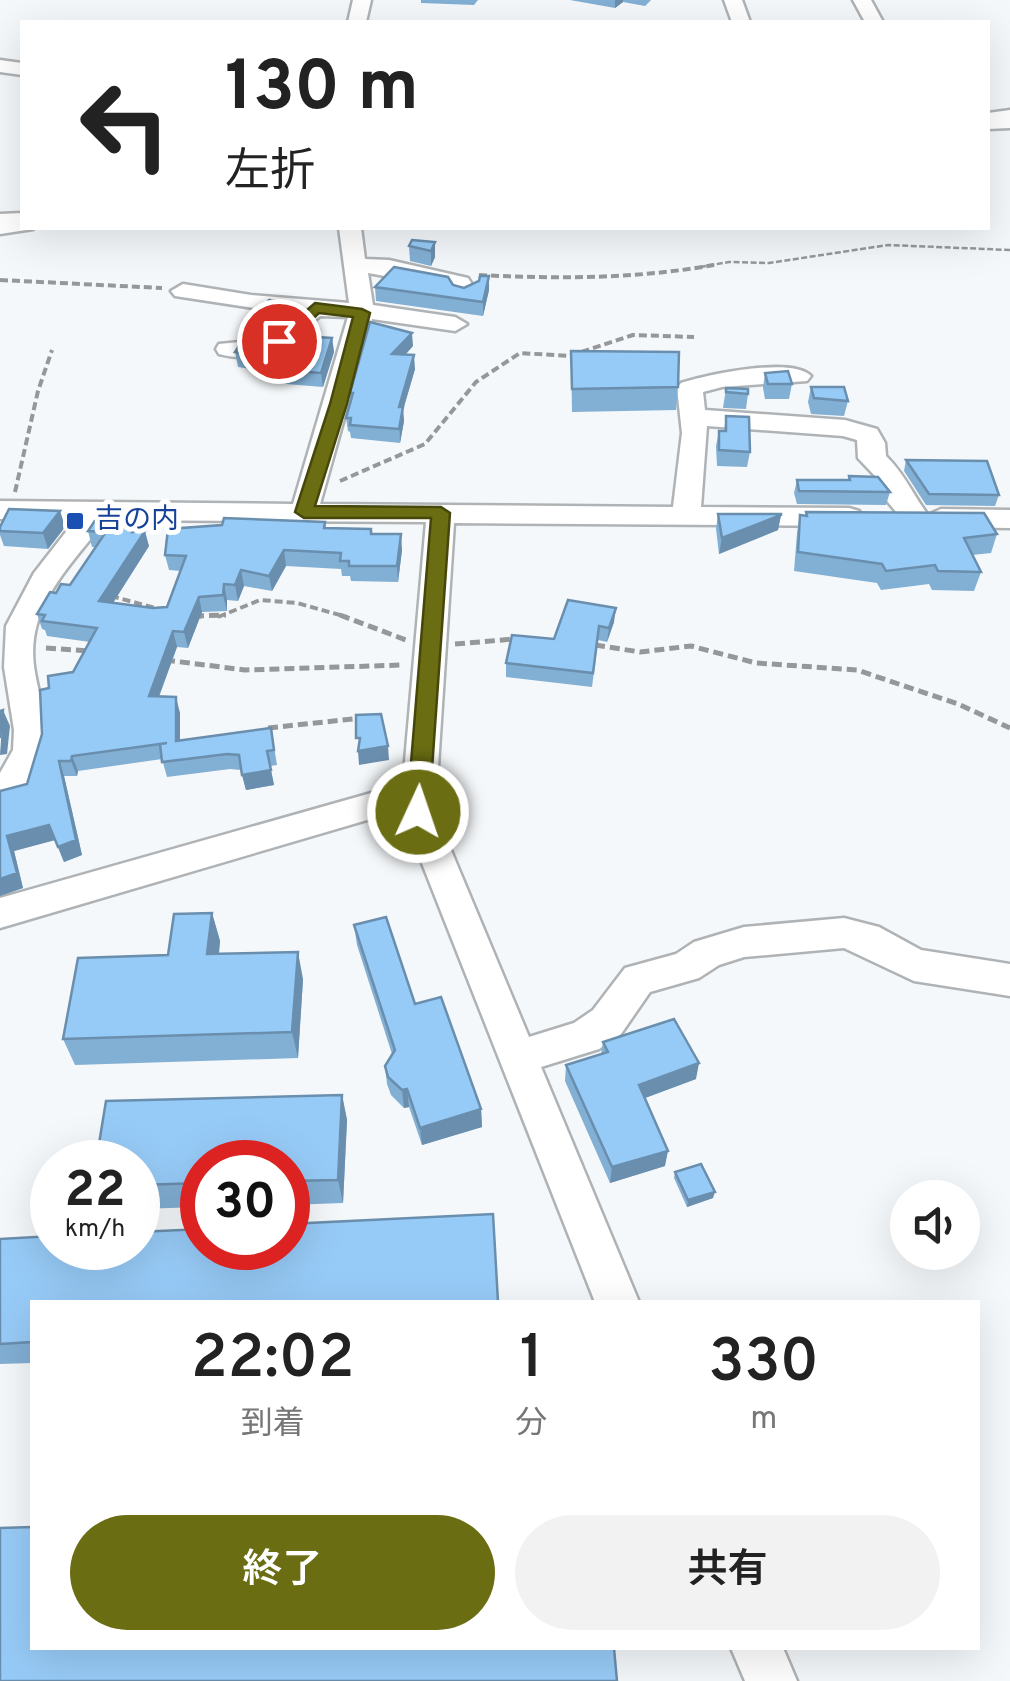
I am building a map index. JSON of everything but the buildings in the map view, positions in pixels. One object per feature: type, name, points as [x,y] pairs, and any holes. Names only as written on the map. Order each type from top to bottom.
[{"type":"street","points":[[306,506],[362,313],[350,230]]},
{"type":"street","points":[[353,265],[389,267],[458,286]]},
{"type":"street","points":[[183,291],[362,313],[396,312],[456,324]]},
{"type":"street","points":[[228,349],[267,347],[315,308]]},
{"type":"street","points":[[686,515],[695,433],[690,388],[698,382],[798,376]]},
{"type":"street","points":[[693,418],[844,428],[868,434],[872,458],[889,474],[893,490],[916,518]]},
{"type":"street","points":[[3,513],[306,506],[441,513],[1010,519]]},
{"type":"street","points":[[8,786],[25,772],[28,762],[30,710],[12,686],[20,627],[31,604],[98,510]]},
{"type":"street","points":[[441,513],[418,812],[616,1300]]},
{"type":"street","points":[[0,914],[419,792]]},
{"type":"street","points":[[518,1057],[585,1037],[607,1022],[638,979],[686,967],[707,953],[744,942],[844,933],[866,938],[914,965],[1010,980]]},
{"type":"street","points":[[758,1650],[770,1681]]},
{"type":"path","points":[[458,286],[465,276],[559,279],[662,274],[729,262],[769,263],[868,246],[1010,250]]},
{"type":"path","points":[[0,280],[183,291]]},
{"type":"path","points":[[306,506],[341,480],[425,444],[476,382],[520,352],[569,356],[633,335],[694,337]]},
{"type":"path","points":[[3,513],[52,350]]},
{"type":"path","points":[[106,595],[164,610]]},
{"type":"path","points":[[178,613],[218,618],[252,600],[267,599],[347,617],[429,655]]},
{"type":"path","points":[[156,659],[245,670],[429,655],[530,639]]},
{"type":"path","points":[[588,644],[640,652],[691,646],[756,663],[857,670],[958,704],[1010,728]]},
{"type":"path","points":[[18,647],[90,651]]},
{"type":"path","points":[[266,728],[424,712]]},
{"type":"place","name":"吉の内","points":[[75,521]]},
{"type":"route","points":[[279,341],[315,308],[362,313],[339,404],[304,512],[441,513],[418,812]]}]
